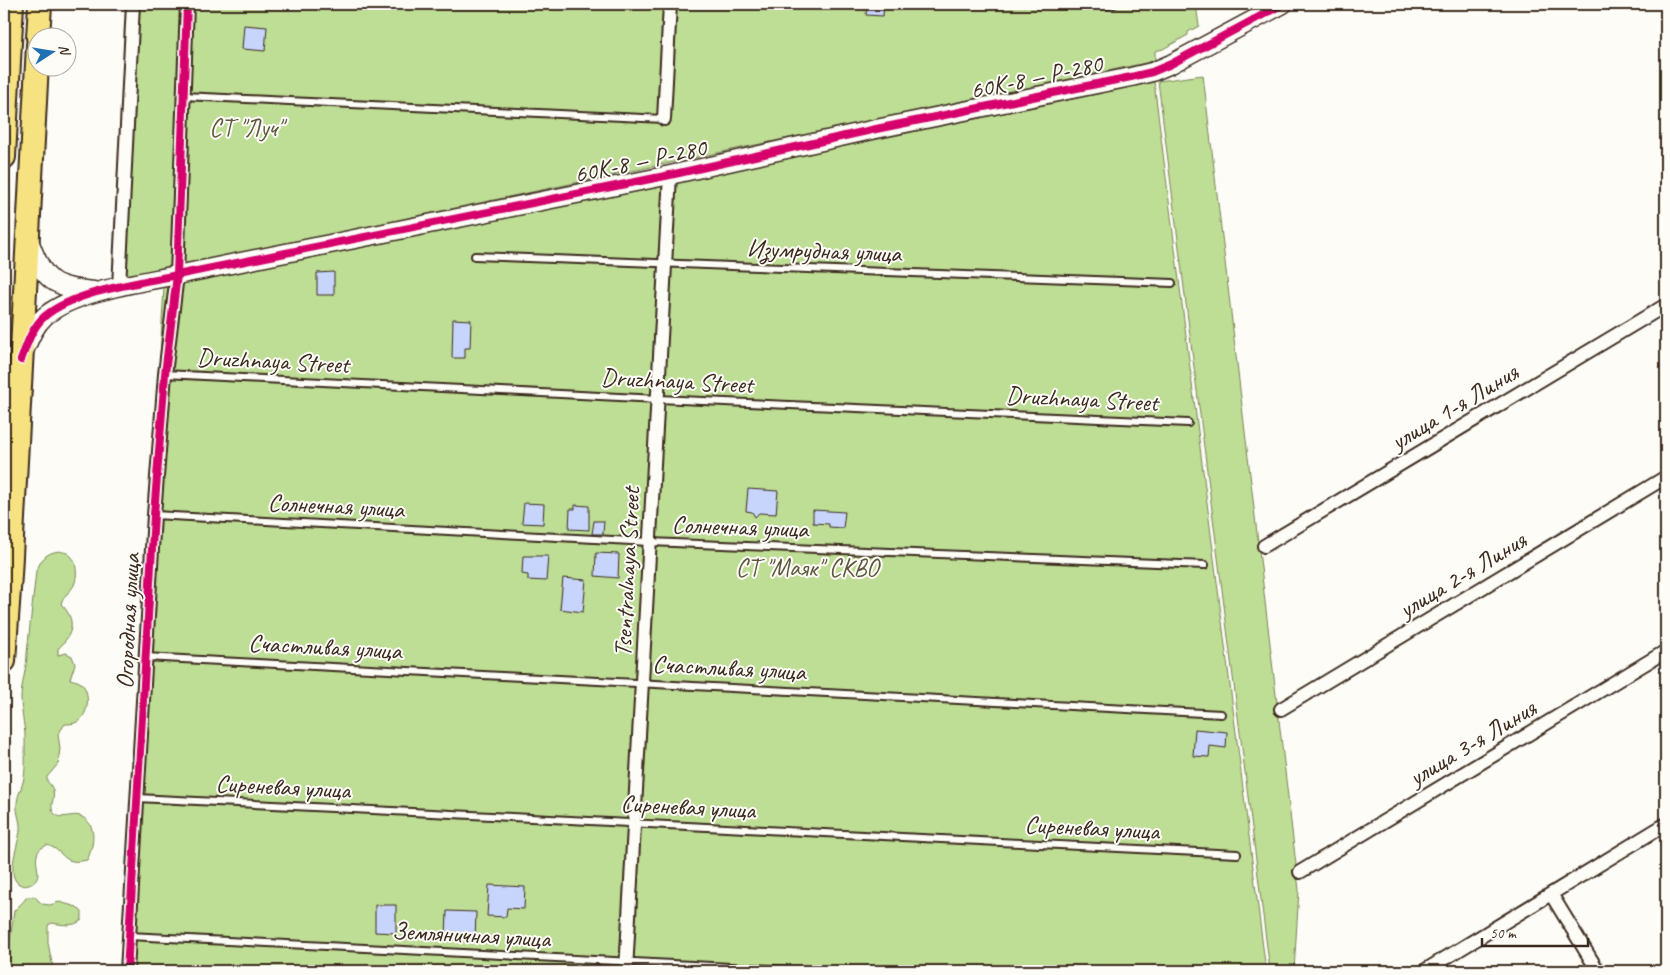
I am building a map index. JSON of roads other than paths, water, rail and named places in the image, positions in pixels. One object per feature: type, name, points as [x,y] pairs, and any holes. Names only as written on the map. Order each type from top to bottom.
[{"type":"highway","points":[[4,157],[12,4]]},
{"type":"highway","points":[[39,28],[40,4]]},
{"type":"highway","points":[[4,661],[7,577],[36,78]]},
{"type":"street","points":[[119,287],[133,4]]},
{"type":"street","name":"Огородная улица","points":[[127,971],[154,515],[165,374],[177,275],[187,4]]},
{"type":"street","points":[[664,119],[670,4]]},
{"type":"street","name":"60К-8 — Р-280","points":[[20,360],[32,332],[44,316],[70,301],[99,292],[670,175],[876,129],[1152,72],[1171,64],[1283,4]]},
{"type":"street","name":"Tsentralnaya Street","points":[[626,966],[670,175]]},
{"type":"street","name":"60К-8 — Р-280","points":[[27,234],[37,264],[46,277],[60,286],[99,292]]},
{"type":"street","name":"улица 1-я Линия","points":[[1264,546],[1666,305]]},
{"type":"street","name":"улица 2-я Линия","points":[[1281,710],[1666,477]]},
{"type":"street","name":"улица 3-я Линия","points":[[1300,872],[1666,651]]},
{"type":"street","points":[[1428,970],[1666,824]]},
{"type":"street","points":[[1551,894],[1598,971]]},
{"type":"lane","points":[[1080,4],[1114,4]]},
{"type":"lane","points":[[184,96],[664,119]]},
{"type":"lane","name":"Изумрудная улица","points":[[475,256],[1172,283]]},
{"type":"lane","name":"Druzhnaya Street","points":[[165,374],[1188,423]]},
{"type":"lane","name":"Солнечная улица","points":[[154,515],[650,542],[1205,565]]},
{"type":"lane","name":"Счастливая улица","points":[[145,657],[1220,714]]},
{"type":"lane","name":"Сиреневая улица","points":[[137,798],[1237,854]]},
{"type":"lane","name":"Земляничная улица","points":[[129,936],[626,966],[811,971]]},
{"type":"park label","name":"СТ \"Луч\"","points":[[246,127]]},
{"type":"park label","name":"СТ \"Маяк\" СКВО","points":[[807,567]]}]
